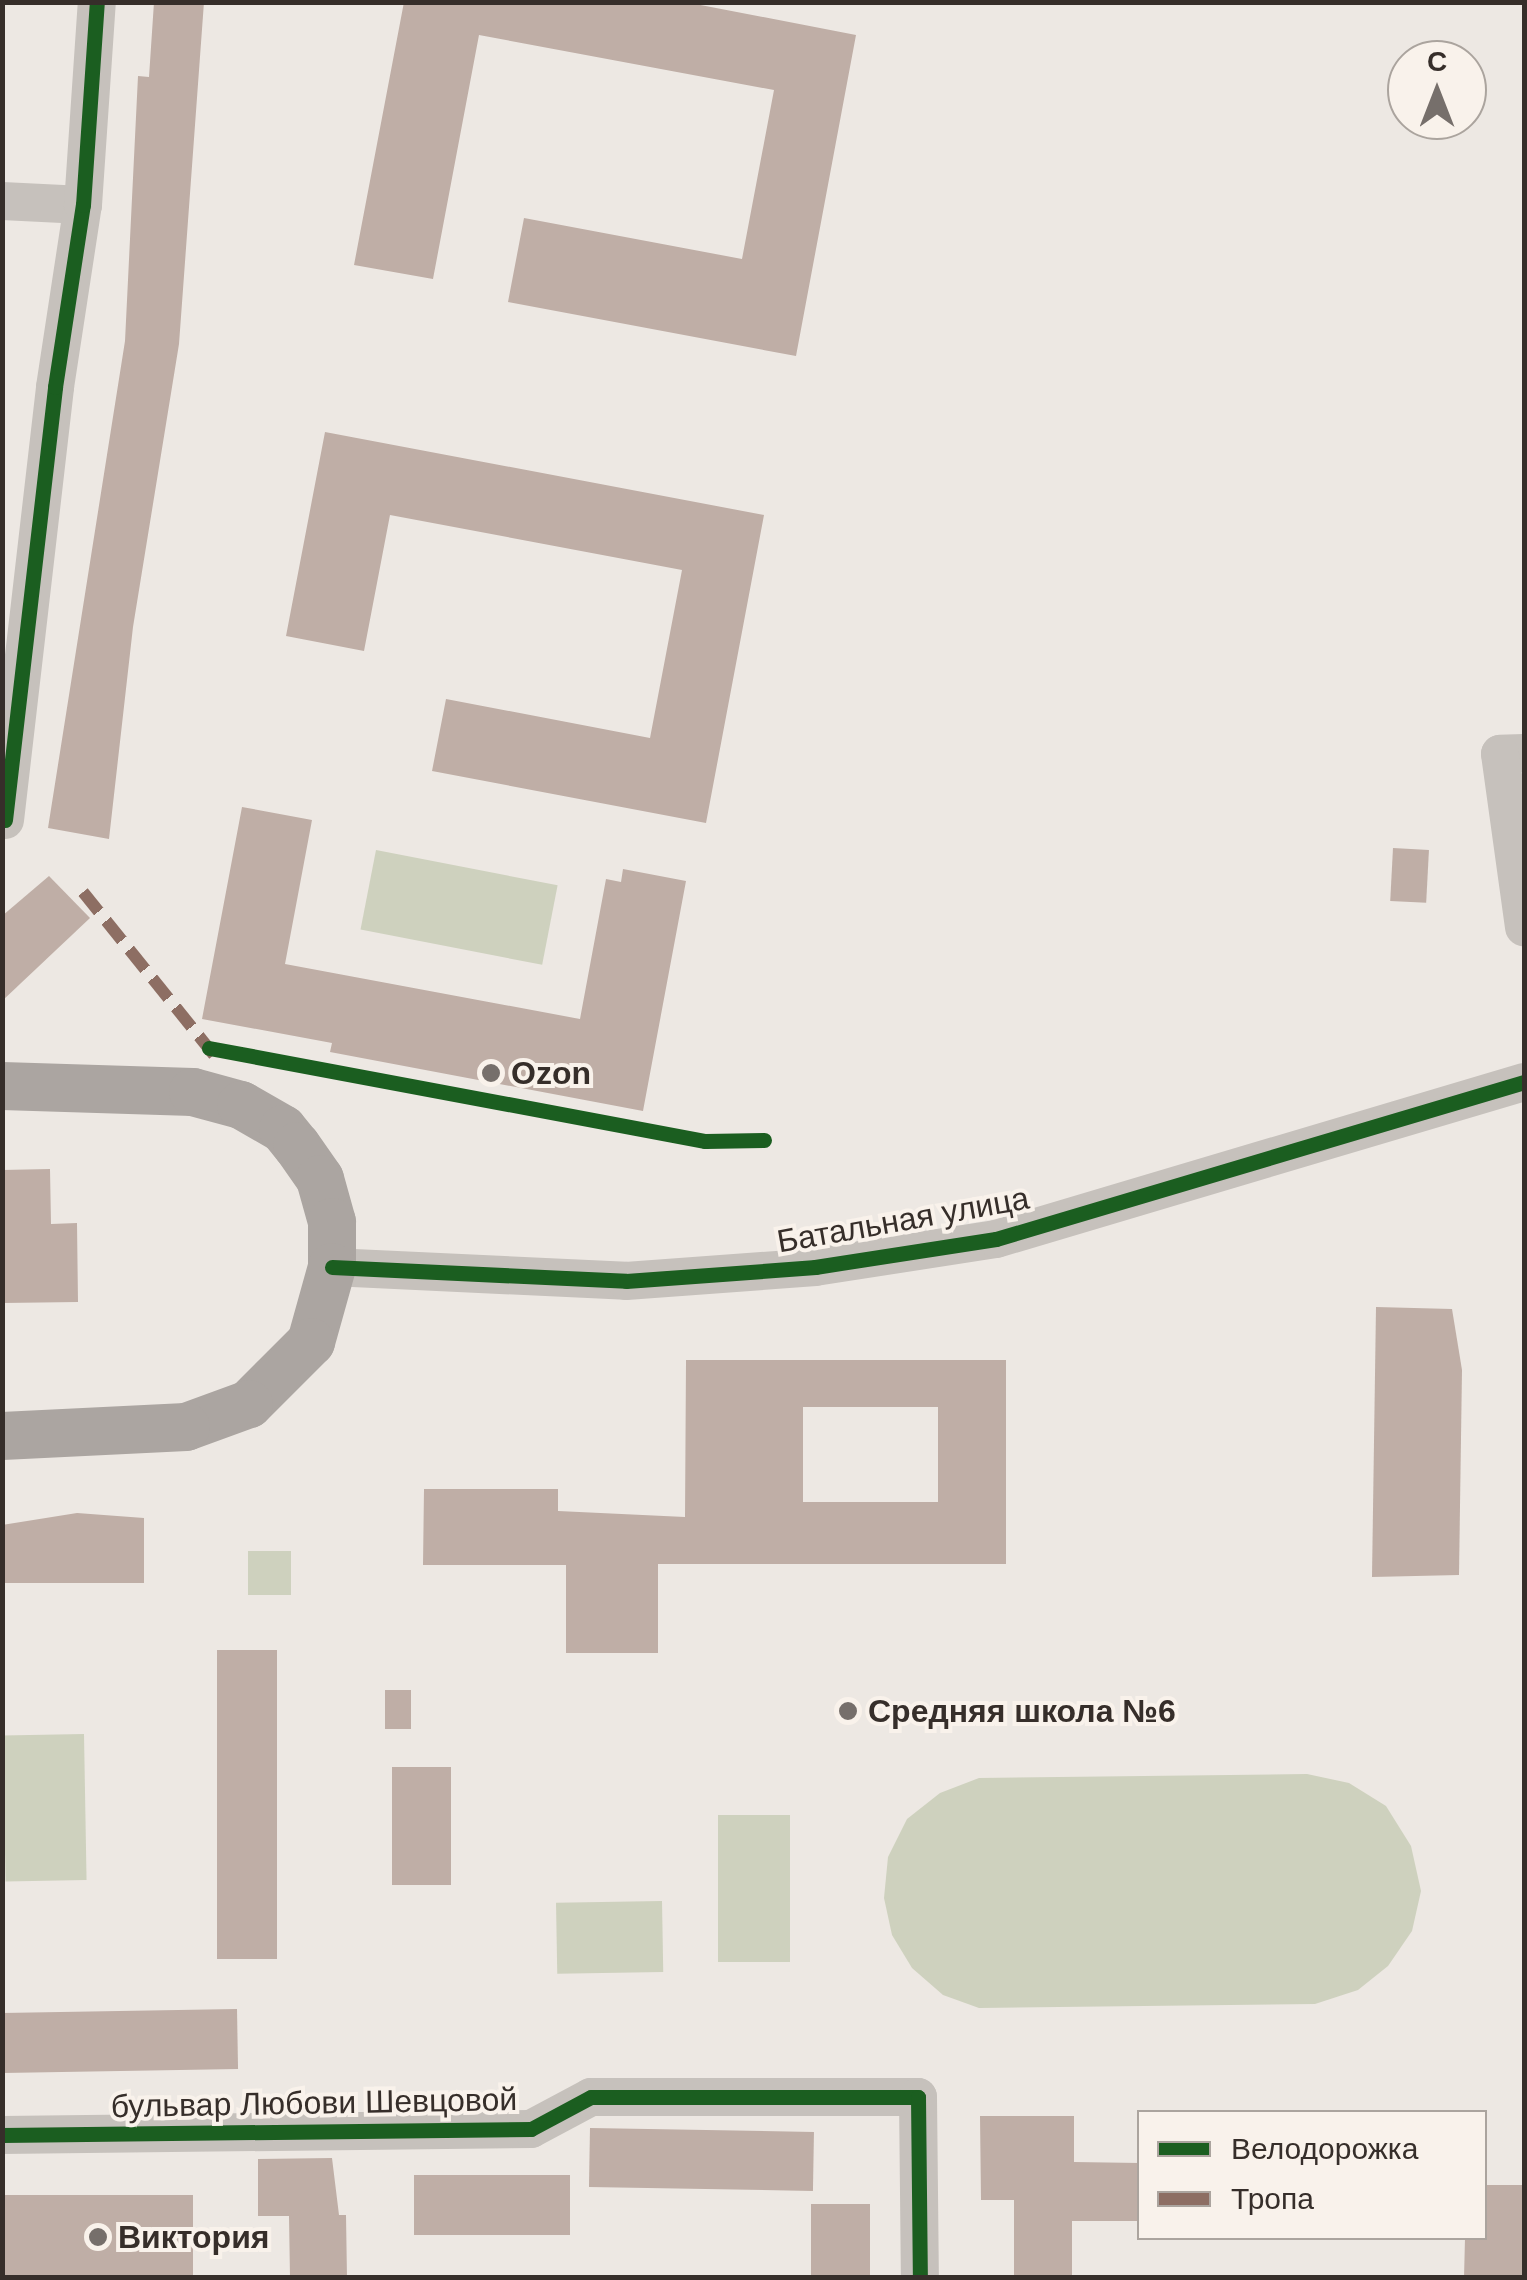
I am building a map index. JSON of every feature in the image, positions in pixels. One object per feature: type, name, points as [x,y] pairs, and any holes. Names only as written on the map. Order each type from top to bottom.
[{"type":"main road","points":[[2,1086],[193,1092],[260,1116],[283,1129],[320,1179],[332,1222],[332,1267],[311,1342],[249,1404],[186,1426],[2,1436]]},
{"type":"street","points":[[5,820],[54,387],[84,205],[97,2]]},
{"type":"street","points":[[2,201],[84,205]]},
{"type":"street","points":[[1524,753],[1500,754],[1524,927]]},
{"type":"street","name":"Батальная улица","points":[[332,1267],[626,1280],[815,1267],[996,1239],[1524,1082]]},
{"type":"street","name":"бульвар Любови Шевцовой","points":[[2,2135],[530,2129],[592,2097],[918,2097],[920,2278]]},
{"type":"green space","points":[[376,850],[558,885],[542,965],[361,930]]},
{"type":"green space","points":[[248,1551],[291,1551],[291,1595],[248,1595]]},
{"type":"green space","points":[[84,1734],[87,1880],[6,1881],[3,1735]]},
{"type":"green space","points":[[1307,1774],[1349,1783],[1386,1806],[1411,1846],[1421,1891],[1412,1931],[1388,1966],[1358,1990],[1315,2004],[979,2008],[943,1995],[912,1968],[892,1935],[884,1898],[888,1857],[907,1819],[940,1793],[979,1778]]},
{"type":"green space","points":[[718,1815],[790,1815],[790,1962],[718,1962]]},
{"type":"green space","points":[[662,1901],[663,1972],[557,1974],[556,1903]]},
{"type":"building","points":[[154,2],[204,2],[179,344],[133,627],[109,839],[48,828],[125,341],[138,76],[149,77]]},
{"type":"building","points":[[404,2],[685,2],[856,35],[796,356],[508,302],[524,218],[742,259],[774,90],[479,35],[433,279],[354,265]]},
{"type":"building","points":[[325,432],[764,515],[706,823],[432,771],[446,699],[650,738],[682,570],[390,515],[364,651],[286,636]]},
{"type":"building","points":[[242,807],[312,820],[285,964],[580,1019],[606,879],[621,882],[623,869],[686,881],[643,1111],[330,1052],[332,1043],[202,1019]]},
{"type":"building","points":[[1393,848],[1429,850],[1426,903],[1390,901]]},
{"type":"building","points":[[49,876],[90,918],[2,1001],[2,916]]},
{"type":"building","points":[[50,1169],[51,1224],[77,1223],[78,1302],[3,1303],[2,1170]]},
{"type":"building","points":[[1376,1307],[1452,1309],[1462,1370],[1459,1575],[1372,1577]]},
{"type":"building","points":[[686,1360],[1006,1360],[1006,1564],[658,1564],[658,1653],[566,1653],[566,1565],[423,1565],[424,1489],[558,1489],[558,1511],[685,1517]],"holes":[[[803,1407],[938,1407],[938,1502],[803,1502]]]},
{"type":"building","points":[[77,1513],[144,1518],[144,1583],[2,1583],[2,1525]]},
{"type":"building","points":[[217,1650],[277,1650],[277,1959],[217,1959]]},
{"type":"building","points":[[385,1690],[411,1690],[411,1729],[385,1729]]},
{"type":"building","points":[[392,1767],[451,1767],[451,1885],[392,1885]]},
{"type":"building","points":[[237,2009],[238,2069],[3,2073],[2,2013]]},
{"type":"building","points":[[980,2116],[1074,2116],[1074,2162],[1137,2163],[1137,2221],[1072,2221],[1072,2278],[1014,2278],[1014,2200],[981,2200]]},
{"type":"building","points":[[590,2128],[814,2132],[813,2191],[589,2187]]},
{"type":"building","points":[[332,2158],[339,2215],[346,2215],[347,2278],[290,2278],[289,2216],[258,2216],[258,2159]]},
{"type":"building","points":[[414,2175],[570,2175],[570,2235],[414,2235]]},
{"type":"building","points":[[1487,2185],[1524,2185],[1524,2278],[1464,2278],[1465,2240],[1487,2240]]},
{"type":"building","name":"Виктория","points":[[2,2195],[193,2195],[193,2278],[2,2278]]},
{"type":"building","points":[[811,2204],[870,2204],[870,2278],[811,2278]]},
{"type":"marked path","points":[[83,892],[214,1055]]},
{"type":"cycle path","points":[[5,820],[55,387],[83,205],[97,2]]},
{"type":"cycle path","points":[[209,1048],[705,1141],[764,1140]]},
{"type":"cycle path","points":[[332,1267],[626,1281],[815,1267],[996,1239],[1524,1082]]},
{"type":"cycle path","points":[[2,2135],[531,2129],[591,2097],[918,2097],[920,2278]]},
{"type":"place","name":"Ozon","points":[[491,1073]]},
{"type":"place","name":"Средняя школа №6","points":[[848,1711]]},
{"type":"place","name":"Виктория","points":[[98,2237]]}]
